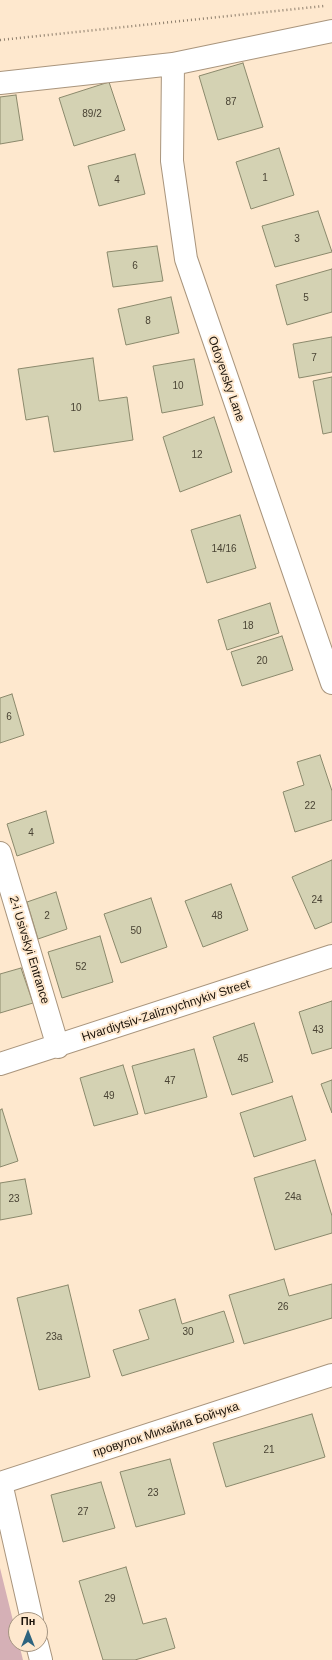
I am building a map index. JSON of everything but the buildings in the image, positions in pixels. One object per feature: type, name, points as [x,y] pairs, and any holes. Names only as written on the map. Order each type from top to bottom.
[{"type":"street","points":[[0,84],[173,64],[332,31]]},
{"type":"street","name":"Odoyevsky Lane","points":[[173,64],[172,161],[186,259],[332,683]]},
{"type":"street","name":"2-i Usivskyi Entrance","points":[[0,853],[58,1047]]},
{"type":"street","name":"Hvardiytsiv-Zaliznychnykiv Street","points":[[0,1064],[58,1047],[332,956]]},
{"type":"street","name":"провулок Михайла Бойчука","points":[[1,1483],[332,1375]]},
{"type":"street","points":[[1,1483],[30,1612]]},
{"type":"path","points":[[0,40],[332,6]]},
{"type":"shaded area","points":[[0,1568],[11,1612],[8,1612],[8,1652],[21,1652],[23,1660],[0,1660]]}]
